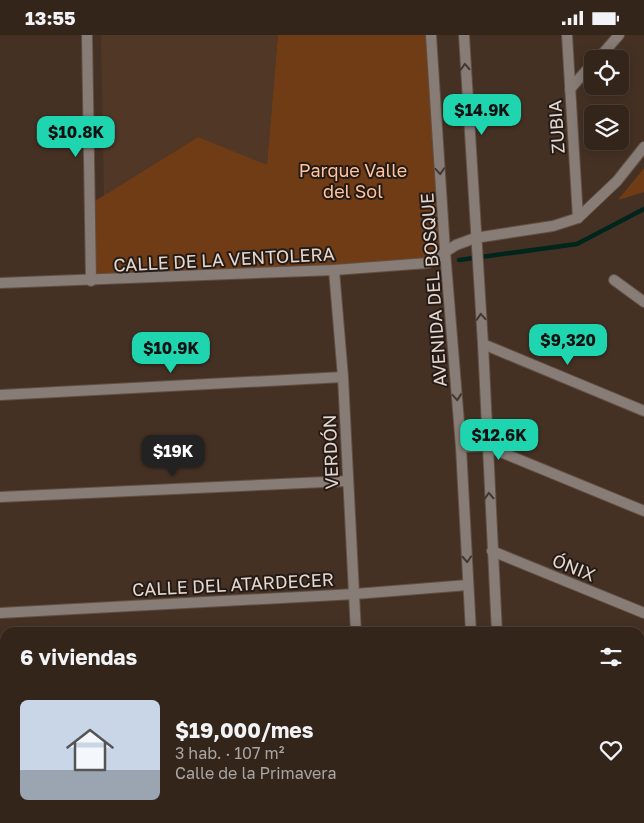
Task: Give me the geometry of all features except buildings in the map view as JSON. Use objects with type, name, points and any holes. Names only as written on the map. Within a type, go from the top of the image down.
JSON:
[{"type":"street","points":[[87,35],[91,281]]},
{"type":"street","name":"AVENIDA DEL BOSQUE","points":[[431,35],[445,251],[461,447],[471,627]]},
{"type":"street","points":[[464,35],[474,238],[483,344],[486,446],[497,627]]},
{"type":"street","name":"ZUBIA","points":[[566,35],[578,218]]},
{"type":"street","points":[[606,50],[619,35]]},
{"type":"street","points":[[570,89],[584,73]]},
{"type":"street","points":[[578,218],[611,187],[644,147]]},
{"type":"street","name":"CALLE DE LA VENTOLERA","points":[[0,283],[91,281],[334,270],[428,263],[445,251],[474,238],[553,226],[578,218]]},
{"type":"street","name":"VERDÓN","points":[[334,270],[343,377],[356,627]]},
{"type":"street","points":[[614,280],[644,302]]},
{"type":"street","points":[[483,344],[644,411]]},
{"type":"street","points":[[0,395],[343,377]]},
{"type":"street","points":[[461,447],[486,446],[644,511]]},
{"type":"street","points":[[0,497],[347,481]]},
{"type":"street","name":"ÓNIX","points":[[492,551],[644,613]]},
{"type":"street","name":"CALLE DEL ATARDECER","points":[[0,613],[355,594],[468,585]]},
{"type":"shaded area","points":[[101,35],[278,35],[267,166],[198,137],[104,195]]},
{"type":"green space","name":"Parque Valle del Sol","points":[[278,35],[431,35],[445,251],[436,259],[91,281],[90,204],[198,137],[267,165]]},
{"type":"green space","points":[[644,168],[644,192],[618,200]]},
{"type":"waterway","points":[[459,260],[577,244],[644,209]]}]
